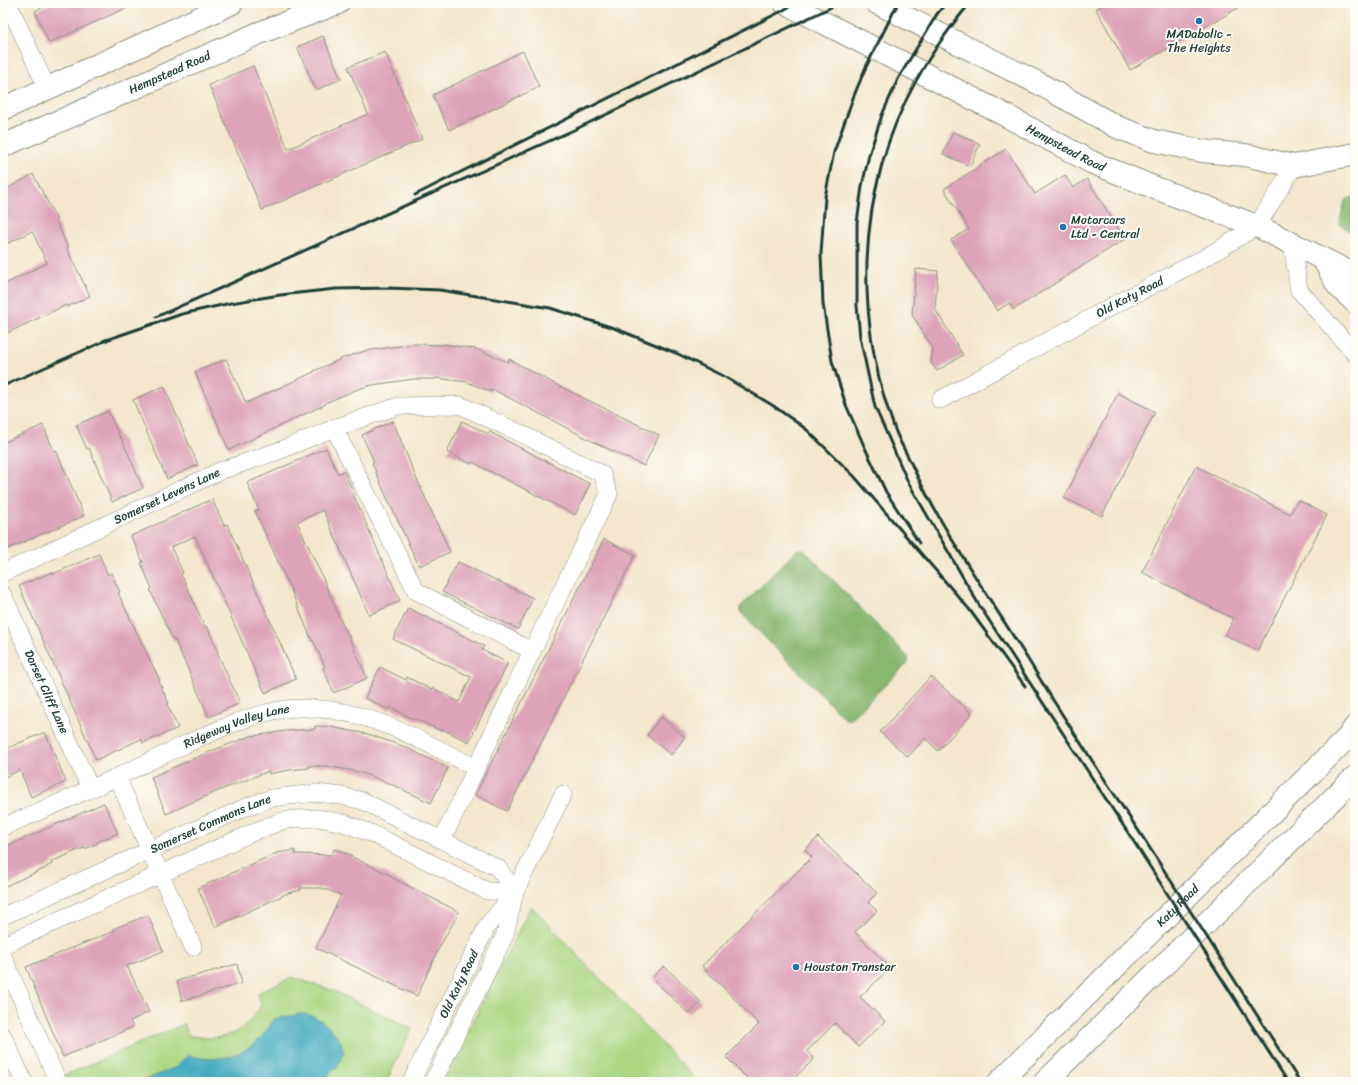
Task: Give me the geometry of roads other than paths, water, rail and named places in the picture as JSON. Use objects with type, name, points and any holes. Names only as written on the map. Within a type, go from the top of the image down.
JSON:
[{"type":"main road","points":[[3,109],[232,3]]},
{"type":"main road","name":"Hempstead Road","points":[[3,146],[259,33],[338,3]]},
{"type":"main road","name":"Hempstead Road","points":[[785,3],[947,87],[1005,115],[1091,162],[1257,226],[1355,274]]},
{"type":"main road","points":[[877,3],[1038,83],[1124,130],[1154,141],[1202,150],[1245,155],[1294,166],[1355,154]]},
{"type":"main road","points":[[1324,260],[1338,286],[1355,302]]},
{"type":"main road","name":"Katy Road","points":[[999,1082],[1348,737],[1355,728]]},
{"type":"main road","points":[[1045,1082],[1355,777]]},
{"type":"street","points":[[10,6],[47,88]]},
{"type":"street","name":"Old Katy Road","points":[[940,400],[1114,304],[1208,256],[1257,226],[1294,166]]},
{"type":"street","points":[[1292,244],[1299,290],[1355,354]]},
{"type":"street","name":"Somerset Levens Lane","points":[[3,572],[220,471],[281,450],[334,428],[398,406],[460,405],[602,474],[610,494],[532,651],[442,840]]},
{"type":"street","points":[[334,428],[416,591],[532,651]]},
{"type":"street","name":"Dorset Cliff Lane","points":[[3,595],[90,788]]},
{"type":"street","name":"Ridgeway Valley Lane","points":[[3,827],[117,777],[223,727],[254,716],[280,710],[304,708],[331,710],[357,715],[384,724],[476,768]]},
{"type":"street","points":[[117,777],[193,947]]},
{"type":"street","name":"Somerset Commons Lane","points":[[3,916],[246,807],[265,800],[283,796],[317,793],[342,796],[363,801],[498,868],[515,892]]},
{"type":"street","name":"Old Katy Road","points":[[432,1082],[504,935],[515,892],[563,794]]},
{"type":"street","name":"Somerset Commons Lane","points":[[4,949],[258,830],[282,821],[294,819],[318,818],[344,822],[373,834],[487,891],[515,892]]},
{"type":"street","points":[[412,853],[424,831]]},
{"type":"street","name":"Old Katy Road","points":[[410,1082],[487,926],[515,892]]},
{"type":"street","points":[[4,949],[58,1082]]},
{"type":"street","points":[[3,1036],[24,1082]]},
{"type":"water","points":[[300,1014],[315,1017],[328,1026],[339,1039],[342,1046],[342,1059],[336,1068],[321,1082],[141,1082],[176,1067],[188,1055],[214,1059],[238,1054],[258,1040],[274,1019]]},
{"type":"railway","points":[[415,195],[796,3]]},
{"type":"railway","points":[[156,317],[576,129],[840,3]]},
{"type":"railway","points":[[898,3],[865,69],[834,152],[825,197],[821,253],[823,304],[832,361],[846,405],[886,492],[919,543]]},
{"type":"railway","points":[[946,3],[937,14],[898,79],[882,115],[869,155],[862,186],[857,223],[857,306],[860,337],[875,407],[908,482],[979,605],[1136,845],[1288,1082]]},
{"type":"railway","points":[[970,3],[942,39],[917,79],[907,99],[889,142],[874,196],[869,229],[867,295],[875,360],[883,392],[899,439],[925,491],[956,546],[1065,719],[1300,1082]]},
{"type":"railway","points":[[103,341],[182,314],[231,303],[280,295],[336,289],[388,288],[440,290],[550,308],[614,328],[676,353],[725,377],[772,405],[806,429],[854,476],[969,609],[1025,686]]},
{"type":"railway","points":[[3,386],[107,340]]},
{"type":"place","name":"MADabolic - The Heights","points":[[1199,21]]},
{"type":"place","name":"Motorcars Ltd - Central","points":[[1063,227]]},
{"type":"place","name":"Houston Transtar","points":[[796,967]]}]
